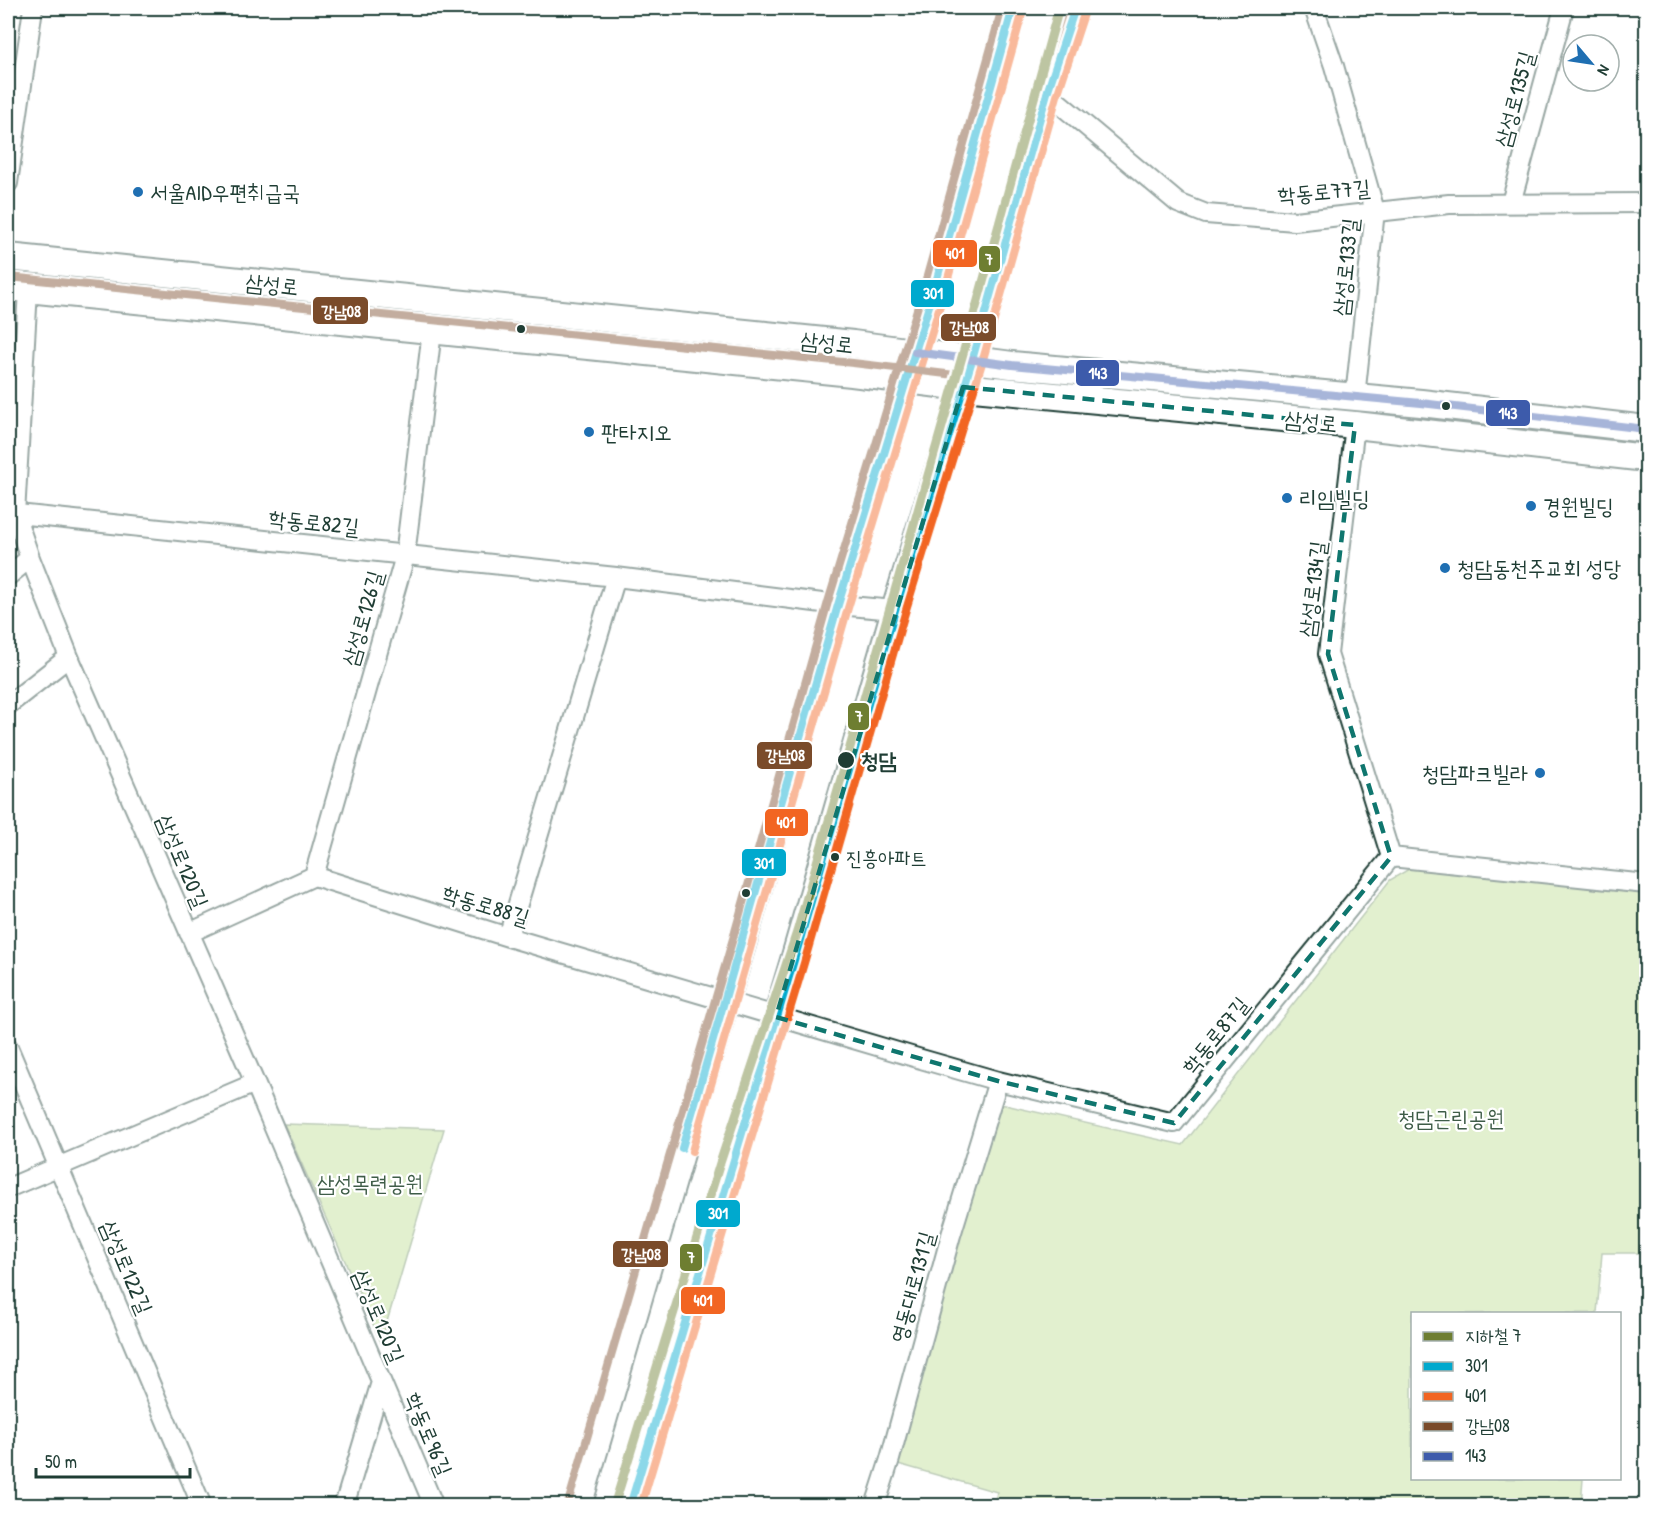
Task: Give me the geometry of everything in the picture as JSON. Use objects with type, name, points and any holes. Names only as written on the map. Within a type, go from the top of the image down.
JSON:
[{"type":"main road","points":[[578,1506],[838,605],[915,352],[1013,8]]},
{"type":"main road","points":[[630,1506],[895,610],[972,360],[1047,93],[1075,8]]},
{"type":"main road","name":"삼성로","points":[[8,257],[915,352],[972,360],[1355,397],[1647,429]]},
{"type":"main road","name":"삼성로","points":[[18,288],[852,373],[963,387],[1355,425],[1647,458]]},
{"type":"street","points":[[8,183],[33,8]]},
{"type":"street","name":"삼성로133길","points":[[1314,8],[1334,66],[1375,211],[1355,397]]},
{"type":"street","name":"삼성로135길","points":[[1511,203],[1564,8]]},
{"type":"street","name":"학동로77길","points":[[1047,93],[1178,203],[1206,214],[1295,221],[1449,204],[1647,203]]},
{"type":"street","name":"삼성로120길","points":[[18,288],[11,514],[69,657],[255,1083],[381,1382],[344,1506]]},
{"type":"street","name":"삼성로126길","points":[[314,876],[405,556],[432,332]]},
{"type":"street","name":"삼성로134길","points":[[1355,425],[1328,654],[1391,857]]},
{"type":"street","name":"학동로82길","points":[[11,514],[616,577],[895,610]]},
{"type":"street","points":[[8,576],[30,558]]},
{"type":"street","points":[[508,937],[616,577]]},
{"type":"street","points":[[8,705],[69,657]]},
{"type":"street","points":[[1391,857],[1647,884]]},
{"type":"street","name":"학동로87길","points":[[776,1017],[998,1081],[1174,1123],[1391,857]]},
{"type":"street","points":[[189,933],[314,876]]},
{"type":"street","name":"학동로88길","points":[[314,876],[776,1017]]},
{"type":"street","name":"삼성로122길","points":[[8,1047],[197,1504]]},
{"type":"street","name":"영동대로131길","points":[[875,1506],[951,1235],[998,1081]]},
{"type":"street","points":[[8,1188],[255,1083]]},
{"type":"street","name":"학동로96길","points":[[381,1382],[434,1506]]},
{"type":"highlighted area","points":[[963,387],[1355,425],[1328,654],[1391,857],[1174,1123],[998,1081],[776,1017]]},
{"type":"green space","name":"청담근린공원","points":[[1416,865],[1646,892],[1646,1253],[1602,1253],[1597,1312],[1411,1312],[1411,1480],[1583,1480],[1581,1505],[994,1505],[997,1492],[891,1462],[996,1103],[1183,1145],[1390,880]]},
{"type":"green space","name":"삼성목련공원","points":[[284,1124],[444,1129],[381,1342]]},
{"type":"metro line","name":"7","points":[[614,1506],[720,1163],[797,932],[972,322],[1059,8]]},
{"type":"transit line","name":"강남08","points":[[568,1503],[734,935],[828,602],[925,283],[1002,8]]},
{"type":"transit line","name":"301","points":[[682,1148],[838,605],[935,286],[1013,8]]},
{"type":"transit line","name":"강남08","points":[[9,277],[955,375],[1037,90],[1064,8]]},
{"type":"transit line","name":"301","points":[[630,1506],[794,960],[895,610],[972,360],[1047,93],[1075,8]]},
{"type":"transit line","name":"401","points":[[692,1151],[848,608],[945,289],[1023,11]]},
{"type":"transit line","name":"401","points":[[641,1506],[804,963],[905,613],[982,363],[1057,96],[1085,11]]},
{"type":"transit line","name":"143","points":[[915,352],[1012,365],[1421,403],[1646,429]]},
{"type":"place","name":"서울AID우편취급국","points":[[138,192]]},
{"type":"place","name":"판타지오","points":[[589,432]]},
{"type":"place","name":"리임빌딩","points":[[1287,498]]},
{"type":"place","name":"경원빌딩","points":[[1531,506]]},
{"type":"place","name":"청담동천주교회 성당","points":[[1445,568]]},
{"type":"place","name":"청담","points":[[846,760]]},
{"type":"place","name":"청담파크빌라","points":[[1540,773]]},
{"type":"place","name":"진흥아파트","points":[[835,857]]}]
